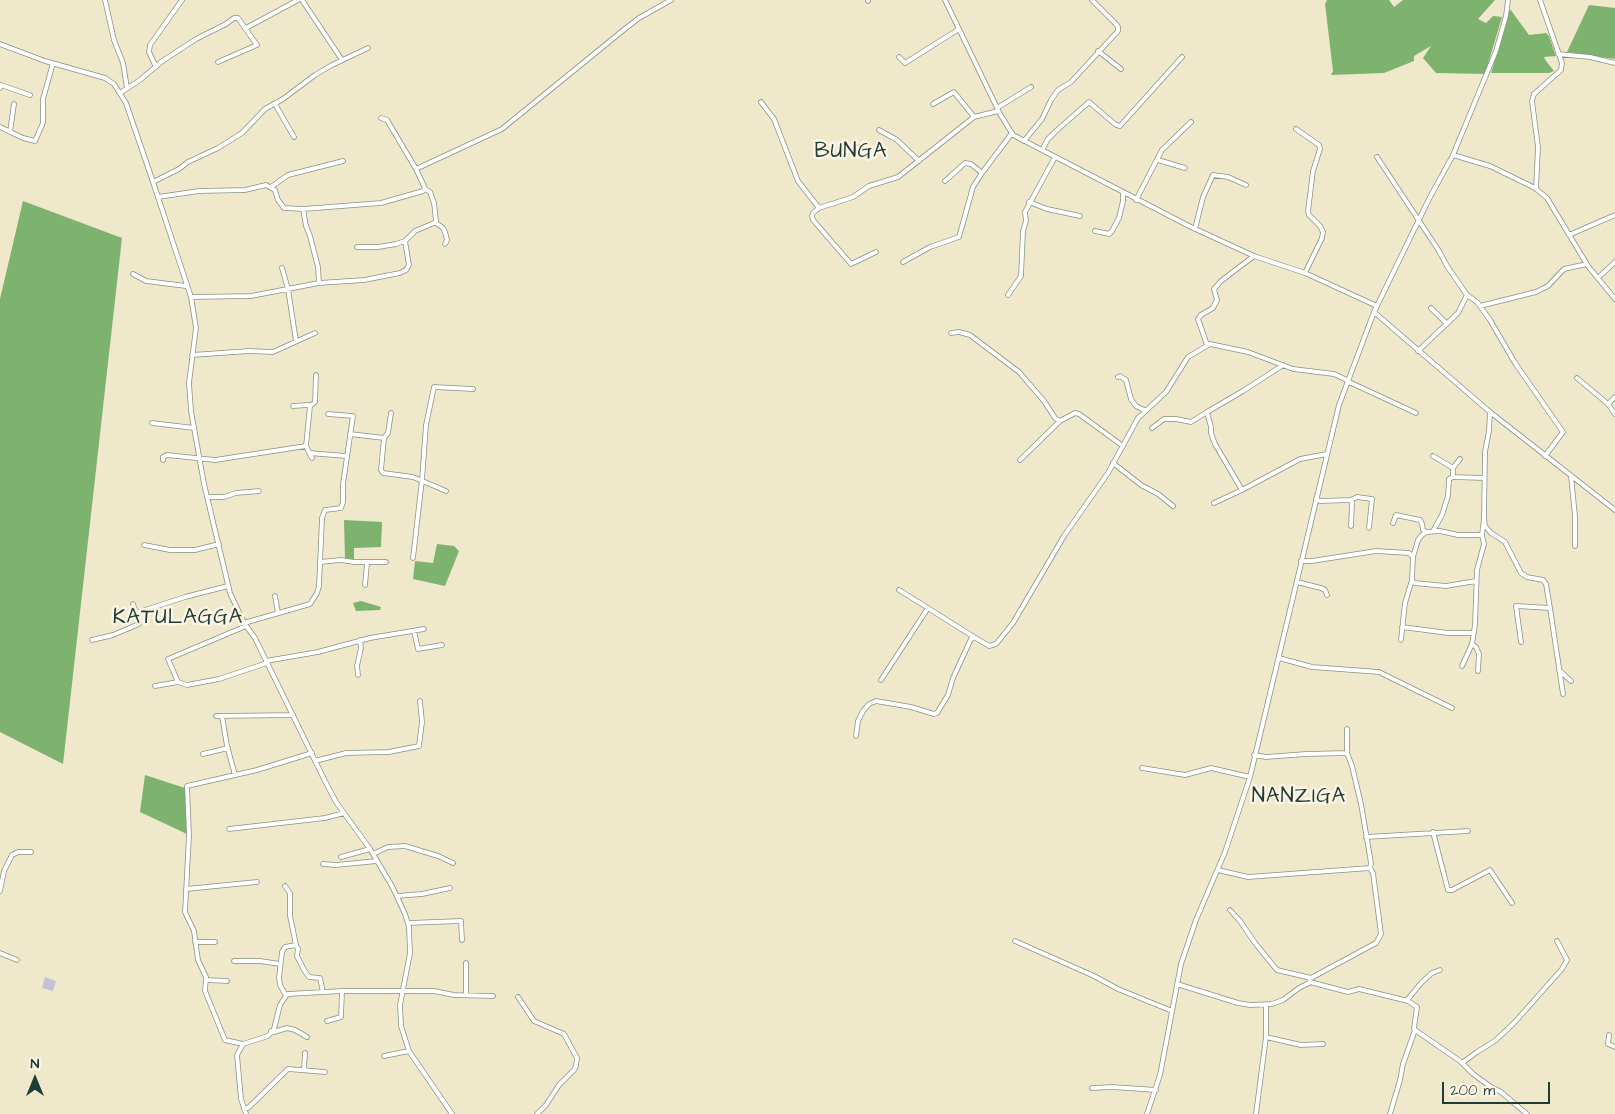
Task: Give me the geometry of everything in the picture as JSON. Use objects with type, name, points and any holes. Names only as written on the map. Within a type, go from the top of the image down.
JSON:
[{"type":"street","points":[[105,0],[114,40],[123,63],[127,88]]},
{"type":"street","points":[[156,67],[149,52],[150,45],[182,0]]},
{"type":"street","points":[[246,28],[298,0]]},
{"type":"street","points":[[302,0],[342,60]]},
{"type":"street","points":[[416,169],[502,129],[639,18],[671,0]]},
{"type":"street","points":[[946,0],[998,110],[1012,133],[1054,157],[1195,229],[1254,256],[1305,273],[1377,306]]},
{"type":"street","points":[[1024,141],[1042,119],[1058,90],[1070,82],[1118,31],[1118,27],[1092,0]]},
{"type":"street","points":[[1147,1114],[1156,1090],[1181,964],[1194,925],[1218,870],[1250,777],[1339,404],[1374,312],[1453,155],[1496,51],[1506,16],[1508,0]]},
{"type":"street","points":[[1534,0],[1540,0],[1562,63],[1560,70],[1534,94],[1532,101],[1538,147],[1536,189]]},
{"type":"street","points":[[120,93],[196,38],[226,24],[234,18],[238,18],[257,45],[218,62]]},
{"type":"street","points":[[898,57],[905,63],[959,29]]},
{"type":"street","points":[[0,44],[53,63],[105,78],[114,84],[126,103],[191,297],[196,328],[192,355],[190,402],[207,497],[228,586],[245,624],[255,638],[315,761],[344,813],[370,849],[397,896],[408,923],[410,953],[402,991],[401,1026],[409,1051],[452,1114]]},
{"type":"street","points":[[154,182],[242,134],[265,109],[315,75],[368,48]]},
{"type":"street","points":[[1098,51],[1121,69]]},
{"type":"street","points":[[1558,54],[1615,62]]},
{"type":"street","points":[[1042,150],[1048,139],[1089,102],[1116,125],[1120,126],[1182,57]]},
{"type":"street","points":[[0,127],[23,138],[35,141],[43,123],[43,99],[53,63]]},
{"type":"street","points":[[0,88],[1,85],[30,95]]},
{"type":"street","points":[[876,252],[851,264],[812,218],[813,213],[819,208],[853,197],[869,186],[898,177],[974,116],[998,110],[1031,87]]},
{"type":"street","points":[[933,104],[952,92],[956,92],[974,116]]},
{"type":"street","points":[[760,102],[774,119],[798,181],[819,208]]},
{"type":"street","points":[[10,132],[14,104]]},
{"type":"street","points":[[275,104],[294,137]]},
{"type":"street","points":[[381,118],[387,120],[416,169],[424,189],[430,192],[434,203],[435,222]]},
{"type":"street","points":[[1136,200],[1162,150],[1190,122]]},
{"type":"street","points":[[1296,129],[1319,145],[1320,149],[1313,171],[1308,211],[1309,215],[1323,232],[1305,273]]},
{"type":"street","points":[[879,130],[896,140],[919,162]]},
{"type":"street","points":[[903,262],[930,247],[959,237],[970,194],[982,173],[1012,133]]},
{"type":"street","points":[[1453,155],[1490,166],[1536,189],[1548,198],[1587,264],[1615,299]]},
{"type":"street","points":[[1008,295],[1021,276],[1023,231],[1026,221],[1025,212],[1054,157]]},
{"type":"street","points":[[1377,157],[1439,251],[1446,266],[1467,295],[1480,306],[1515,363],[1563,432],[1545,456]]},
{"type":"street","points":[[1158,160],[1186,168]]},
{"type":"street","points":[[271,187],[288,175],[343,161]]},
{"type":"street","points":[[945,181],[965,163],[971,164],[982,173]]},
{"type":"street","points":[[1195,229],[1203,197],[1213,175],[1228,177],[1246,185]]},
{"type":"street","points":[[158,197],[199,191],[238,191],[266,185],[275,190],[278,200],[284,208],[304,210],[381,203],[417,193],[424,189]]},
{"type":"street","points":[[1094,231],[1109,234],[1112,231],[1119,218],[1123,193]]},
{"type":"street","points":[[1029,202],[1047,209],[1080,216]]},
{"type":"street","points":[[304,210],[306,226],[318,268],[319,283]]},
{"type":"street","points":[[1570,235],[1615,215]]},
{"type":"street","points":[[357,247],[378,247],[405,241],[416,231],[435,222]]},
{"type":"street","points":[[435,222],[445,232],[445,244]]},
{"type":"street","points":[[191,297],[251,296],[319,283],[364,280],[400,273],[406,270],[409,265],[405,241]]},
{"type":"street","points":[[1207,345],[1198,319],[1213,308],[1217,300],[1214,289],[1254,256]]},
{"type":"street","points":[[1598,278],[1615,262]]},
{"type":"street","points":[[1480,306],[1536,292],[1548,286],[1564,269],[1587,264]]},
{"type":"street","points":[[282,268],[288,289],[296,341]]},
{"type":"street","points":[[133,274],[146,281],[186,286]]},
{"type":"street","points":[[1418,351],[1458,313],[1467,295]]},
{"type":"street","points":[[1431,308],[1447,324]]},
{"type":"street","points":[[1374,312],[1490,412],[1615,510]]},
{"type":"street","points":[[951,333],[959,332],[970,335],[1020,372],[1055,418],[1060,420]]},
{"type":"street","points":[[192,355],[249,350],[273,352],[315,333]]},
{"type":"street","points":[[899,590],[974,638],[989,646],[996,644],[1013,624],[1064,536],[1113,463],[1138,418],[1144,410],[1166,392],[1188,356],[1207,345],[1248,352],[1293,368],[1334,374],[1416,413]]},
{"type":"street","points":[[1152,428],[1164,419],[1176,418],[1191,422],[1283,365]]},
{"type":"street","points":[[312,458],[306,446],[310,406],[315,402],[316,375]]},
{"type":"street","points":[[1118,377],[1120,376],[1126,380],[1130,399],[1136,406],[1144,410]]},
{"type":"street","points":[[1577,378],[1608,404],[1615,414]]},
{"type":"street","points":[[412,558],[422,480],[426,425],[434,387],[473,389]]},
{"type":"street","points":[[1608,404],[1615,397]]},
{"type":"street","points":[[293,406],[310,406]]},
{"type":"street","points":[[1207,412],[1215,444],[1242,490]]},
{"type":"street","points":[[1462,666],[1472,644],[1474,633],[1477,570],[1484,544],[1482,535],[1484,478],[1490,412]]},
{"type":"street","points":[[392,413],[388,433],[384,438],[381,470],[383,473],[413,477],[446,491]]},
{"type":"street","points":[[1020,460],[1060,420],[1075,413],[1123,446]]},
{"type":"street","points":[[178,682],[168,659],[245,624],[310,604],[313,600],[319,586],[322,518],[326,510],[340,508],[343,502],[346,456],[353,416],[328,414]]},
{"type":"street","points":[[152,423],[194,428]]},
{"type":"street","points":[[350,434],[384,438]]},
{"type":"street","points":[[162,460],[167,455],[215,460],[306,446]]},
{"type":"street","points":[[309,453],[346,456]]},
{"type":"street","points":[[1214,503],[1300,459],[1327,454]]},
{"type":"street","points":[[1433,456],[1453,468]]},
{"type":"street","points":[[1453,477],[1453,468],[1460,460]]},
{"type":"street","points":[[1113,463],[1141,485],[1158,494],[1173,506]]},
{"type":"street","points":[[1571,476],[1575,516],[1575,546]]},
{"type":"street","points":[[1433,532],[1448,496],[1449,479],[1453,477],[1484,478]]},
{"type":"street","points":[[207,497],[224,497],[236,493],[259,491]]},
{"type":"street","points":[[1316,499],[1320,501],[1350,500],[1357,497],[1372,499],[1369,528]]},
{"type":"street","points":[[1350,500],[1352,503],[1351,526]]},
{"type":"street","points":[[1393,523],[1396,515],[1420,520],[1423,530],[1427,532]]},
{"type":"street","points":[[1484,518],[1485,526],[1491,533],[1505,542],[1521,573],[1527,577],[1543,580],[1546,584],[1563,694]]},
{"type":"street","points":[[1401,640],[1405,602],[1412,580],[1413,557],[1422,535],[1427,532],[1440,530],[1474,536],[1482,535]]},
{"type":"street","points":[[144,545],[170,550],[195,550],[218,544]]},
{"type":"street","points":[[1301,561],[1376,551],[1409,553],[1415,550]]},
{"type":"street","points":[[1409,553],[1413,557]]},
{"type":"street","points":[[320,562],[341,560],[367,563],[386,562]]},
{"type":"street","points":[[365,585],[367,563]]},
{"type":"street","points":[[1412,580],[1414,583],[1446,586],[1476,582]]},
{"type":"street","points":[[1297,582],[1321,588],[1325,590],[1327,595]]},
{"type":"street","points":[[136,612],[228,586]]},
{"type":"street","points":[[275,596],[278,613]]},
{"type":"street","points":[[92,640],[113,635],[139,624],[133,604]]},
{"type":"street","points":[[1521,642],[1516,606],[1550,608]]},
{"type":"street","points":[[881,680],[928,608]]},
{"type":"street","points":[[1402,627],[1448,633],[1474,633]]},
{"type":"street","points":[[156,686],[178,682],[187,685],[219,679],[267,662],[318,652],[360,640],[424,629]]},
{"type":"street","points":[[414,631],[418,649],[442,645]]},
{"type":"street","points":[[856,736],[858,721],[863,711],[869,704],[876,701],[911,707],[934,714],[937,713],[948,695],[953,678],[971,639],[974,638]]},
{"type":"street","points":[[358,676],[357,666],[361,648],[360,640]]},
{"type":"street","points":[[1472,644],[1480,654],[1478,671]]},
{"type":"street","points":[[1279,658],[1312,666],[1379,672],[1452,708]]},
{"type":"street","points":[[1559,670],[1571,681]]},
{"type":"street","points":[[315,761],[328,756],[346,753],[389,752],[419,746],[422,722],[420,702]]},
{"type":"street","points":[[216,716],[293,715]]},
{"type":"street","points":[[222,716],[235,775]]},
{"type":"street","points":[[1177,984],[1250,1005],[1266,1004],[1283,1000],[1310,980],[1376,943],[1381,934],[1373,873],[1370,868],[1371,863],[1358,789],[1347,753],[1347,729]]},
{"type":"street","points":[[203,754],[228,748]]},
{"type":"street","points":[[1254,755],[1266,757],[1347,753]]},
{"type":"street","points":[[286,996],[280,1005],[268,1036],[243,1044],[225,1040],[205,991],[206,980],[198,960],[194,931],[185,912],[189,835],[187,786],[257,770],[312,754]]},
{"type":"street","points":[[1142,768],[1185,776],[1211,768],[1250,777]]},
{"type":"street","points":[[229,829],[325,818],[344,813]]},
{"type":"street","points":[[1366,837],[1468,831]]},
{"type":"street","points":[[1433,832],[1448,890],[1452,890],[1490,870],[1512,903]]},
{"type":"street","points":[[373,854],[388,847],[404,846],[438,856],[453,863]]},
{"type":"street","points":[[341,857],[370,849]]},
{"type":"street","points":[[0,892],[4,871],[12,855],[18,852],[31,852]]},
{"type":"street","points":[[323,864],[336,865],[377,861]]},
{"type":"street","points":[[1218,870],[1248,877],[1370,868]]},
{"type":"street","points":[[186,889],[257,882]]},
{"type":"street","points":[[285,886],[290,893],[290,916],[298,949],[297,956],[309,977],[320,978],[323,992]]},
{"type":"street","points":[[397,896],[422,894],[450,888]]},
{"type":"street","points":[[1230,910],[1277,970],[1348,992],[1359,989],[1407,1000],[1417,1007],[1415,1030],[1403,1064],[1390,1114]]},
{"type":"street","points":[[408,923],[461,921],[462,940]]},
{"type":"street","points":[[1015,941],[1094,976],[1118,989],[1172,1011]]},
{"type":"street","points":[[1462,1063],[1496,1040],[1514,1023],[1562,969],[1567,960],[1557,941]]},
{"type":"street","points":[[195,942],[215,942]]},
{"type":"street","points":[[286,996],[280,985],[282,950],[285,947],[296,945]]},
{"type":"street","points":[[0,953],[17,960]]},
{"type":"street","points":[[234,960],[280,964]]},
{"type":"street","points":[[466,963],[466,995]]},
{"type":"street","points":[[1407,1000],[1422,982],[1432,973],[1440,970]]},
{"type":"street","points":[[206,980],[227,981]]},
{"type":"street","points":[[327,1021],[341,1017],[342,991]]},
{"type":"street","points":[[286,996],[342,991],[434,991],[454,995],[493,996]]},
{"type":"street","points":[[518,997],[534,1020],[564,1034],[577,1058],[574,1070],[559,1085],[546,1105],[537,1114]]},
{"type":"street","points":[[1256,1114],[1266,1037],[1266,1004]]},
{"type":"street","points":[[271,1031],[274,1032],[287,1028],[307,1037]]},
{"type":"street","points":[[1415,1030],[1462,1063],[1491,1087],[1501,1092],[1527,1114]]},
{"type":"street","points":[[1608,1034],[1608,1044],[1615,1047]]},
{"type":"street","points":[[1266,1037],[1301,1045],[1323,1044]]},
{"type":"street","points":[[243,1044],[237,1055],[241,1098],[245,1112]]},
{"type":"street","points":[[384,1056],[409,1051]]},
{"type":"street","points":[[304,1070],[305,1053]]},
{"type":"street","points":[[245,1112],[288,1069],[325,1072]]},
{"type":"street","points":[[1092,1088],[1112,1087],[1156,1090]]},
{"type":"shaded area","points":[[45,977],[56,981],[53,991],[42,988]]},
{"type":"green space","points":[[1327,0],[1389,0],[1394,7],[1403,0],[1495,0],[1478,19],[1486,23],[1493,16],[1502,17],[1485,74],[1436,73],[1423,58],[1431,46],[1414,56],[1414,61],[1384,73],[1331,75],[1333,71],[1325,4]]},
{"type":"green space","points":[[1589,5],[1615,8],[1615,59],[1567,52]]},
{"type":"green space","points":[[1510,9],[1529,35],[1546,33],[1549,36],[1556,56],[1544,57],[1554,71],[1549,73],[1491,73]]},
{"type":"green space","points":[[23,201],[122,238],[63,764],[0,732],[0,299]]},
{"type":"green space","points":[[344,520],[382,522],[381,547],[354,548],[354,560],[345,559]]},
{"type":"green space","points":[[437,544],[454,546],[459,551],[445,586],[413,579],[415,561],[433,563]]},
{"type":"green space","points":[[361,601],[381,607],[380,610],[356,611],[353,603]]},
{"type":"green space","points":[[145,775],[185,788],[187,834],[140,812]]},
{"type":"district","name":"BUNGA","points":[[851,153]]},
{"type":"district","name":"KATULAGGA","points":[[178,619]]},
{"type":"district","name":"NANZIGA","points":[[1299,798]]}]
